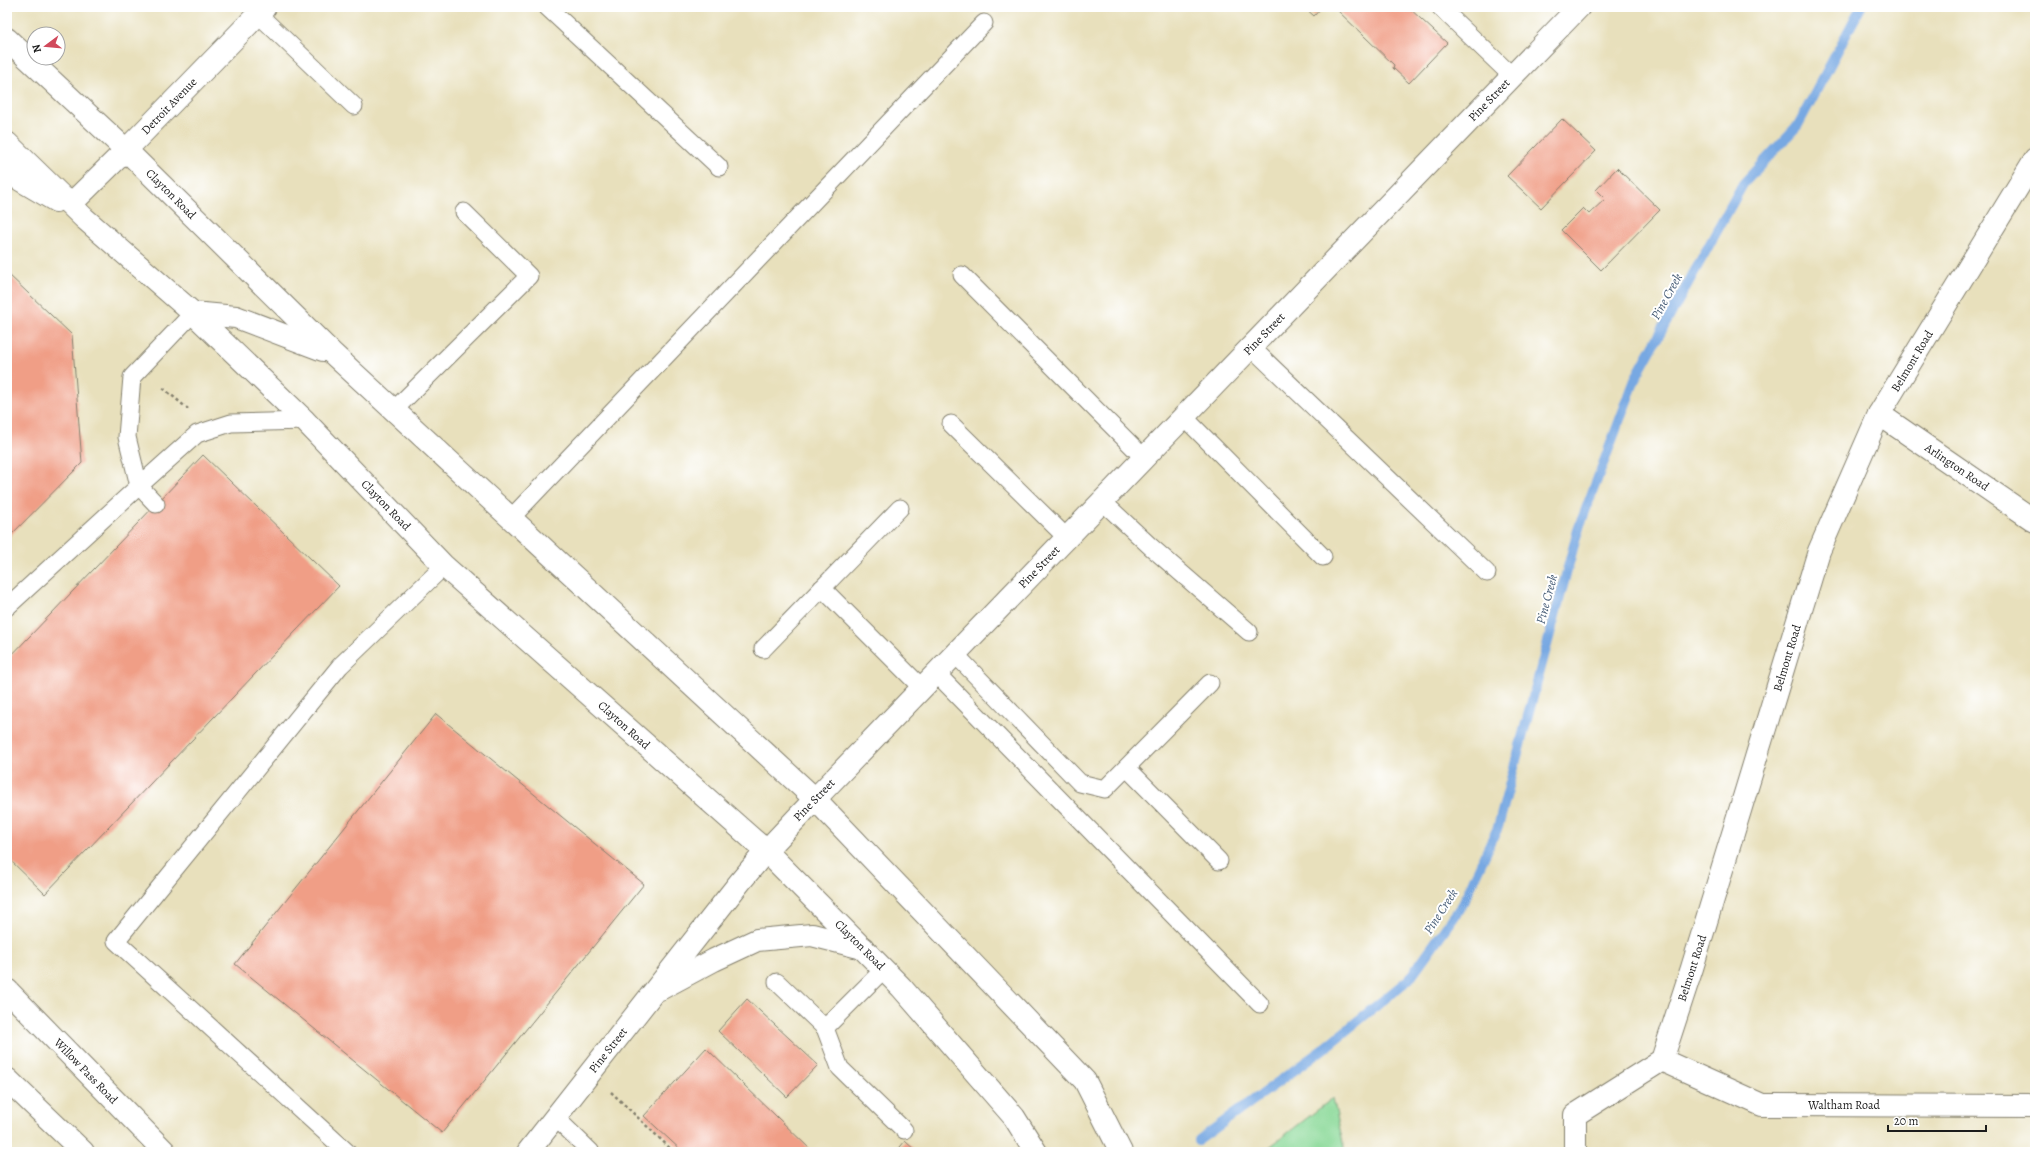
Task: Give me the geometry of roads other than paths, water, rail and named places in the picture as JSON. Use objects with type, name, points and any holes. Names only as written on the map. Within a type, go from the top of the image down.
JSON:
[{"type":"street","name":"Pine Street","points":[[528,1152],[766,851],[815,798],[1579,7]]},
{"type":"street","name":"Detroit Avenue","points":[[78,211],[126,150],[262,10]]},
{"type":"street","name":"Clayton Road","points":[[7,39],[126,150],[332,353],[815,798],[1085,1081],[1121,1152]]},
{"type":"street","name":"Clayton Road","points":[[7,143],[78,211],[194,313],[305,421],[444,566],[766,851],[884,969],[1014,1117],[1036,1152]]},
{"type":"street","name":"Belmont Road","points":[[1662,1060],[1692,968],[1819,551],[1879,414],[2035,159]]},
{"type":"street","points":[[7,168],[17,178],[78,211]]},
{"type":"street","name":"Clayton Road","points":[[194,313],[236,317],[332,353]]},
{"type":"street","name":"Arlington Road","points":[[1879,414],[2035,521]]},
{"type":"street","points":[[652,994],[714,960],[757,940],[812,935],[863,948]]},
{"type":"street","name":"Willow Pass Road","points":[[7,990],[165,1152]]},
{"type":"street","points":[[1575,1152],[1575,1115],[1662,1060]]},
{"type":"street","name":"Waltham Road","points":[[1662,1060],[1762,1105],[2035,1106]]},
{"type":"street","points":[[7,1079],[83,1152]]},
{"type":"lane","points":[[547,7],[719,167]]},
{"type":"lane","points":[[1440,7],[1512,76]]},
{"type":"lane","points":[[262,10],[354,106]]},
{"type":"lane","points":[[511,518],[984,23]]},
{"type":"lane","points":[[394,410],[528,276],[464,212]]},
{"type":"lane","points":[[962,275],[1144,458]]},
{"type":"lane","points":[[156,504],[139,486],[127,437],[132,377],[194,313]]},
{"type":"lane","points":[[1251,347],[1487,573]]},
{"type":"lane","points":[[1183,416],[1323,557]]},
{"type":"lane","points":[[7,607],[197,434],[231,423],[305,421]]},
{"type":"lane","points":[[951,424],[1067,538]]},
{"type":"lane","points":[[1102,501],[1150,546],[1249,632]]},
{"type":"lane","points":[[763,649],[900,508]]},
{"type":"lane","points":[[347,1152],[116,941],[340,666],[444,566]]},
{"type":"lane","points":[[822,588],[929,681],[1260,1004]]},
{"type":"lane","points":[[955,654],[1080,783],[1105,789],[1210,683]]},
{"type":"lane","points":[[1127,768],[1219,861]]},
{"type":"lane","points":[[826,1028],[884,969]]},
{"type":"lane","points":[[776,982],[826,1028],[840,1068],[904,1130]]},
{"type":"lane","points":[[555,1117],[591,1152]]},
{"type":"waterway","name":"Pine Creek","points":[[1199,1140],[1326,1047],[1409,979],[1462,905],[1498,827],[1578,530],[1636,377],[1743,184],[1798,125],[1861,7]]}]
